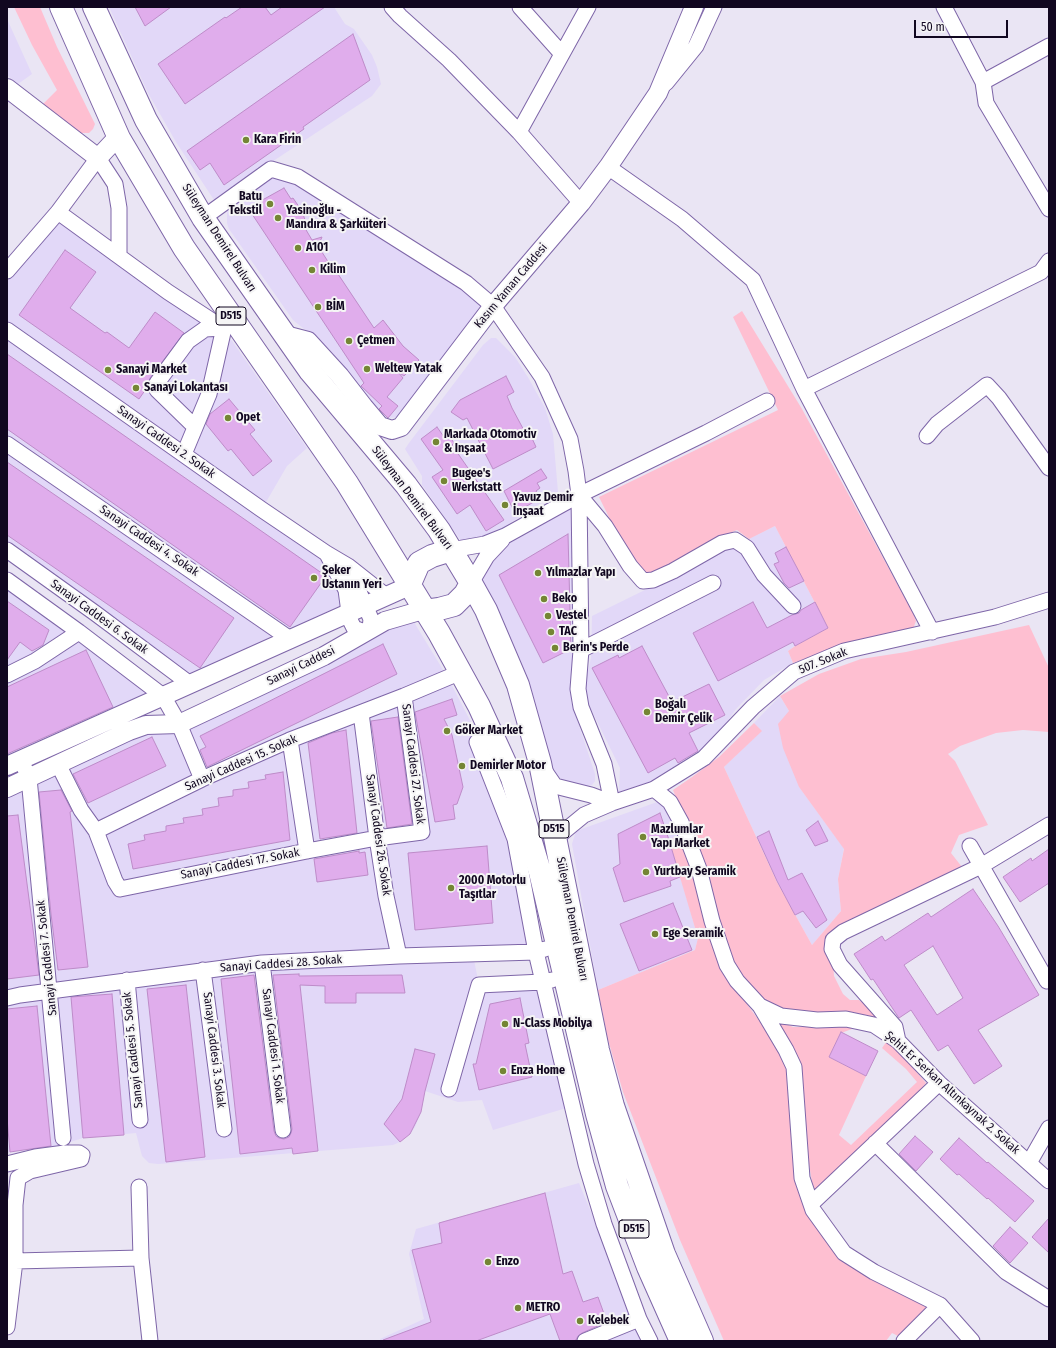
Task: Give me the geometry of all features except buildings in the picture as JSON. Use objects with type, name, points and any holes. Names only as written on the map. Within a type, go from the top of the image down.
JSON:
[{"type":"highway","name":"Süleyman Demirel Bulvarı","points":[[61,7],[119,138],[226,320],[348,483],[461,672],[479,706],[512,778],[540,872],[564,976],[605,1110],[664,1254],[702,1341]]},
{"type":"highway","name":"Süleyman Demirel Bulvarı","points":[[94,7],[146,120],[203,218],[310,371],[406,485],[439,530],[472,583],[486,610],[518,685],[540,763],[598,1050],[605,1110],[617,1186],[648,1267],[681,1341]]},
{"type":"highway","points":[[409,586],[419,564],[432,556],[451,550]]},
{"type":"highway","points":[[425,611],[454,605],[472,583]]},
{"type":"highway","points":[[605,1110],[608,1184],[656,1314],[670,1341]]},
{"type":"highway","points":[[605,1110],[644,1172],[678,1266],[711,1341]]},
{"type":"street","points":[[392,7],[449,60],[519,132],[581,203]]},
{"type":"street","points":[[520,7],[562,54]]},
{"type":"street","points":[[519,132],[588,7]]},
{"type":"street","name":"Kasım Yaman Caddesi","points":[[285,335],[308,341],[340,376],[380,426],[392,430],[401,427],[492,306],[581,203],[608,167],[658,93],[694,7]]},
{"type":"street","points":[[658,93],[696,46],[714,7]]},
{"type":"street","points":[[944,7],[983,82],[986,103],[1049,209]]},
{"type":"street","points":[[983,82],[1049,46]]},
{"type":"street","points":[[7,88],[98,158],[115,184],[118,208],[119,256]]},
{"type":"street","points":[[7,271],[58,212],[98,158],[119,138]]},
{"type":"street","points":[[608,167],[682,219],[753,280],[804,388],[932,632]]},
{"type":"street","points":[[203,218],[271,169],[298,177],[466,283],[492,306],[542,377],[570,439],[579,494],[581,650],[578,689],[581,707],[604,764],[612,803]]},
{"type":"street","points":[[58,212],[168,292],[226,320]]},
{"type":"street","points":[[804,388],[1041,272],[1049,261]]},
{"type":"street","points":[[184,454],[209,394],[226,320]]},
{"type":"street","points":[[195,427],[157,390],[157,383],[188,341],[205,329],[226,320]]},
{"type":"street","name":"Sanayi Caddesi 2. Sokak","points":[[7,330],[326,553],[348,566],[386,596]]},
{"type":"street","points":[[927,436],[937,424],[988,385],[1049,468]]},
{"type":"street","points":[[451,550],[485,544],[506,536],[579,494],[706,434],[767,401]]},
{"type":"street","name":"Sanayi Caddesi 4. Sokak","points":[[7,444],[290,639]]},
{"type":"street","points":[[579,494],[605,526],[630,566],[643,581],[653,580],[660,577],[722,543],[735,540],[747,548],[764,575],[793,606]]},
{"type":"street","points":[[472,583],[487,556],[506,536]]},
{"type":"street","name":"Sanayi Caddesi 6. Sokak","points":[[7,550],[190,684]]},
{"type":"street","name":"Sanayi Caddesi 2. Sokak","points":[[326,553],[357,609]]},
{"type":"street","points":[[348,566],[357,609],[371,619],[367,631]]},
{"type":"street","name":"Sanayi Caddesi 6. Sokak","points":[[7,580],[80,632],[163,696]]},
{"type":"street","points":[[581,650],[713,583]]},
{"type":"street","points":[[29,778],[14,763],[409,586]]},
{"type":"street","name":"507. Sokak","points":[[556,838],[584,815],[612,803],[654,789],[704,758],[753,707],[794,672],[844,651],[995,617],[1049,600]]},
{"type":"street","name":"Sanayi Caddesi","points":[[7,788],[146,725],[178,724],[324,656],[385,621],[416,612],[425,611]]},
{"type":"street","points":[[7,675],[35,661],[80,632]]},
{"type":"street","name":"Sanayi Caddesi 15. Sokak","points":[[96,831],[202,779],[290,740],[404,696],[461,672]]},
{"type":"street","points":[[163,696],[178,724],[202,779]]},
{"type":"street","name":"Sanayi Caddesi 27. Sokak","points":[[404,696],[422,832]]},
{"type":"street","name":"Sanayi Caddesi 26. Sokak","points":[[361,713],[386,896],[399,956]]},
{"type":"street","points":[[290,740],[307,851]]},
{"type":"street","points":[[477,742],[515,839],[536,952],[586,1164],[604,1224],[639,1319],[650,1341]]},
{"type":"street","points":[[540,763],[555,786],[591,795],[612,803]]},
{"type":"street","points":[[58,764],[81,810],[96,831]]},
{"type":"street","name":"Sanayi Caddesi 7. Sokak","points":[[29,778],[63,1138]]},
{"type":"street","name":"Şehit Er Serkan Altınkaynak 2. Sokak","points":[[654,789],[670,802],[681,822],[699,869],[712,921],[727,965],[737,981],[760,1006],[781,1016],[817,1020],[846,1019],[874,1025],[898,1041],[939,1083],[1049,1181]]},
{"type":"street","points":[[898,1041],[895,1027],[840,965],[832,949],[833,940],[843,932],[981,866],[1049,825]]},
{"type":"street","name":"Sanayi Caddesi 17. Sokak","points":[[96,831],[115,881],[120,889],[307,851],[377,838],[422,832]]},
{"type":"street","points":[[970,846],[1048,982]]},
{"type":"street","name":"Sanayi Caddesi 28. Sokak","points":[[11,996],[262,963],[399,956],[536,952],[557,945]]},
{"type":"street","name":"Sanayi Caddesi 1. Sokak","points":[[262,963],[283,1130]]},
{"type":"street","name":"Sanayi Caddesi 3. Sokak","points":[[203,970],[224,1129]]},
{"type":"street","points":[[448,1089],[479,985],[543,982],[564,976]]},
{"type":"street","name":"Sanayi Caddesi 5. Sokak","points":[[127,980],[140,1120]]},
{"type":"street","points":[[760,1006],[786,1050],[794,1067],[802,1178],[813,1210],[844,1254],[874,1272],[940,1305],[972,1341]]},
{"type":"street","points":[[811,1204],[939,1083]]},
{"type":"street","points":[[1029,1162],[1049,1128]]},
{"type":"street","points":[[875,1143],[1006,1272],[1049,1299]]},
{"type":"street","points":[[7,1164],[35,1157],[65,1153],[79,1153],[82,1155],[81,1159],[30,1171],[18,1178],[7,1327]]},
{"type":"street","points":[[139,1187],[141,1258],[150,1341]]},
{"type":"street","points":[[11,1259],[141,1258]]},
{"type":"street","points":[[904,1341],[940,1305]]},
{"type":"street","points":[[585,1341],[639,1319]]},
{"type":"shaded area","points":[[14,7],[40,7],[57,47],[95,124],[89,133],[80,133],[42,105],[57,90],[32,45]]},
{"type":"shaded area","points":[[109,7],[334,7],[345,24],[354,29],[372,55],[377,67],[381,84],[372,96],[214,200],[176,142],[148,93]]},
{"type":"shaded area","points":[[7,19],[32,74],[18,84],[7,75]]},
{"type":"shaded area","points":[[274,177],[284,178],[354,218],[432,267],[477,300],[480,306],[479,312],[399,417],[388,418],[378,410],[357,388],[330,350],[293,320],[229,229],[227,223],[227,206]]},
{"type":"shaded area","points":[[58,212],[223,328],[307,448],[287,466],[262,509],[326,553],[350,612],[190,684],[7,550],[7,271]]},
{"type":"shaded area","points":[[742,311],[802,409],[913,613],[916,621],[913,629],[837,647],[793,663],[788,651],[828,628],[775,526],[749,539],[737,530],[711,540],[656,574],[645,572],[630,560],[599,497],[778,410],[733,317]]},
{"type":"shaded area","points":[[491,338],[496,338],[515,357],[545,408],[553,434],[558,492],[487,538],[461,541],[422,485],[422,476],[405,449],[483,345]]},
{"type":"shaded area","points":[[579,495],[571,701],[595,774],[595,781],[592,785],[582,787],[562,782],[552,775],[477,574],[487,556]]},
{"type":"shaded area","points":[[775,526],[828,628],[788,651],[793,663],[764,680],[736,709],[705,753],[655,782],[619,794],[620,768],[586,699],[584,688],[591,658],[592,616]]},
{"type":"shaded area","points":[[7,580],[163,696],[7,766]]},
{"type":"shaded area","points":[[409,614],[448,678],[476,732],[477,742],[515,839],[536,952],[473,955],[479,985],[543,982],[573,1106],[493,1130],[482,1100],[458,1102],[425,1091],[421,1112],[415,1127],[410,1134],[400,1142],[393,1145],[158,1164],[149,1163],[142,1156],[136,1133],[83,1138],[51,1148],[10,1152],[7,1154],[7,788],[72,757],[179,724]]},
{"type":"shaded area","points":[[1029,625],[1049,668],[1049,732],[1023,730],[996,733],[960,746],[948,754],[955,761],[988,825],[959,835],[951,853],[962,867],[831,934],[834,976],[843,994],[850,1000],[859,1000],[888,1024],[852,1012],[815,1014],[789,1012],[766,1002],[741,977],[729,955],[673,790],[719,757],[754,723],[762,731],[724,767],[777,882],[812,945],[841,911],[838,879],[844,849],[799,787],[783,748],[778,724],[789,711],[780,696],[819,674],[861,659],[906,652]]},
{"type":"shaded area","points":[[780,696],[789,711],[799,787],[844,848],[838,879],[841,911],[812,945],[777,882],[724,767],[761,731],[754,723]]},
{"type":"shaded area","points":[[660,801],[666,805],[679,835],[670,840],[698,938],[695,950],[598,990],[572,844],[576,831]]},
{"type":"shaded area","points":[[679,835],[738,992],[783,1053],[788,1082],[797,1181],[839,1255],[930,1305],[900,1337],[892,1333],[886,1341],[724,1341],[680,1240],[623,1092],[607,1036],[598,990],[695,950],[698,938],[669,840]]},
{"type":"shaded area","points":[[771,1019],[793,1027],[851,1027],[852,1029],[841,1033],[829,1057],[866,1076],[839,1135],[851,1145],[917,1082],[906,1069],[882,1048],[887,1041],[897,1050],[926,1083],[896,1118],[816,1193],[813,1188],[803,1128],[799,1077]]},
{"type":"shaded area","points":[[579,1183],[609,1255],[632,1318],[573,1341],[381,1341],[380,1339],[424,1319],[409,1254],[416,1229]]},
{"type":"shaded area","points":[[639,1319],[650,1341],[585,1341]]},
{"type":"place","name":"Kara Firin","points":[[246,140]]},
{"type":"place","name":"Batu Tekstil","points":[[270,204]]},
{"type":"place","name":"Yasinoğlu - Mandıra & Şarküteri","points":[[278,218]]},
{"type":"place","name":"A101","points":[[298,248]]},
{"type":"place","name":"Kilim","points":[[312,270]]},
{"type":"place","name":"BİM","points":[[318,307]]},
{"type":"place","name":"Çetmen","points":[[349,341]]},
{"type":"place","name":"Weltew Yatak","points":[[367,369]]},
{"type":"place","name":"Sanayi Market","points":[[108,370]]},
{"type":"place","name":"Sanayi Lokantası","points":[[136,388]]},
{"type":"place","name":"Opet","points":[[228,418]]},
{"type":"place","name":"Markada Otomotiv & Inşaat","points":[[436,442]]},
{"type":"place","name":"Bugee's Werkstatt","points":[[444,481]]},
{"type":"place","name":"Yavuz Demir İnşaat","points":[[505,505]]},
{"type":"place","name":"Yılmazlar Yapı","points":[[538,573]]},
{"type":"place","name":"Şeker Ustanın Yeri","points":[[314,578]]},
{"type":"place","name":"Beko","points":[[544,599]]},
{"type":"place","name":"Vestel","points":[[548,616]]},
{"type":"place","name":"TAC","points":[[551,632]]},
{"type":"place","name":"Berin's Perde","points":[[555,648]]},
{"type":"place","name":"Boğalı Demir Çelik","points":[[647,712]]},
{"type":"place","name":"Göker Market","points":[[447,731]]},
{"type":"place","name":"Demirler Motor","points":[[462,766]]},
{"type":"place","name":"Mazlumlar Yapı Market","points":[[643,837]]},
{"type":"place","name":"Yurtbay Seramik","points":[[646,872]]},
{"type":"place","name":"2000 Motorlu Taşıtlar","points":[[451,888]]},
{"type":"place","name":"Ege Seramik","points":[[655,934]]},
{"type":"place","name":"N-Class Mobilya","points":[[505,1024]]},
{"type":"place","name":"Enza Home","points":[[503,1071]]},
{"type":"place","name":"Enzo","points":[[488,1262]]},
{"type":"place","name":"METRO","points":[[518,1308]]},
{"type":"place","name":"Kelebek","points":[[580,1321]]}]
